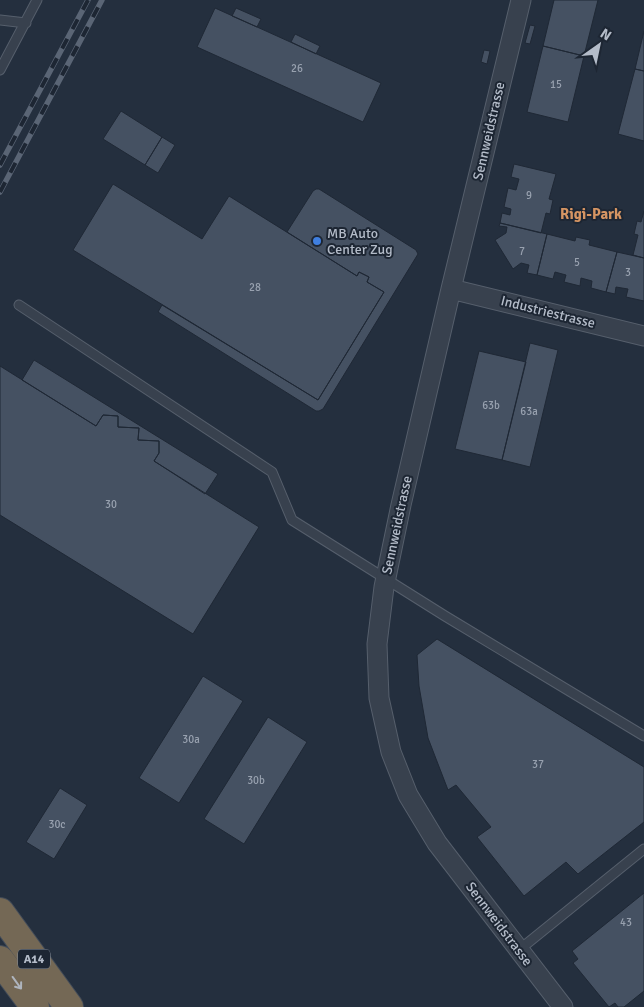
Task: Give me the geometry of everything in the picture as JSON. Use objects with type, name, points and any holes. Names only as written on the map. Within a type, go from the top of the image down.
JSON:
[{"type":"highway","name":"A14","points":[[0,912],[69,1007]]},
{"type":"highway","name":"A14","points":[[0,960],[35,1007]]},
{"type":"street","name":"Sennweidstrasse","points":[[520,0],[403,496],[386,578],[376,644],[378,698],[391,752],[408,795],[437,843],[563,1007]]},
{"type":"street","name":"Industriestrasse","points":[[451,289],[644,336]]},
{"type":"lane","points":[[0,70],[37,0]]},
{"type":"lane","points":[[0,20],[26,23]]},
{"type":"lane","points":[[19,305],[272,472],[292,520],[445,616],[644,736]]},
{"type":"lane","points":[[519,950],[644,849]]},
{"type":"building","points":[[554,0],[598,0],[584,56],[543,46]]},
{"type":"building","points":[[215,8],[381,83],[363,122],[197,47]]},
{"type":"building","points":[[236,8],[261,19],[257,27],[232,16]]},
{"type":"building","points":[[530,25],[535,26],[530,44],[525,43]]},
{"type":"building","points":[[644,31],[644,71],[635,69]]},
{"type":"building","points":[[295,34],[320,46],[316,54],[291,42]]},
{"type":"building","points":[[543,46],[584,56],[568,122],[527,112]]},
{"type":"building","points":[[484,50],[490,51],[487,64],[481,62]]},
{"type":"building","points":[[635,69],[644,71],[644,141],[618,134]]},
{"type":"building","points":[[121,111],[162,137],[145,165],[103,139]]},
{"type":"building","points":[[162,137],[175,145],[158,173],[145,165]]},
{"type":"building","points":[[514,164],[556,174],[549,199],[553,200],[550,214],[546,213],[541,233],[500,223],[502,213],[510,215],[511,209],[504,207],[508,188],[516,190],[519,179],[511,177]]},
{"type":"building","points":[[113,184],[202,239],[229,196],[357,276],[359,272],[369,277],[367,282],[384,292],[318,400],[73,250]]},
{"type":"building","points":[[316,189],[319,189],[416,250],[418,254],[323,409],[319,411],[316,411],[158,312],[162,305],[318,400],[384,292],[367,282],[369,277],[359,272],[357,276],[287,232]]},
{"type":"building","points":[[644,211],[644,258],[633,255],[638,235],[634,234],[637,221],[641,222]]},
{"type":"building","points":[[500,223],[547,234],[537,275],[527,273],[529,265],[521,263],[513,269],[495,240],[506,233],[507,227],[499,226]]},
{"type":"building","points":[[547,234],[575,241],[576,237],[590,240],[589,245],[617,252],[606,292],[591,288],[592,281],[581,278],[580,286],[564,282],[566,275],[555,272],[553,279],[537,275]]},
{"type":"building","points":[[617,252],[644,258],[644,301],[626,297],[628,289],[616,287],[615,294],[606,292]]},
{"type":"building","points":[[530,343],[558,350],[530,467],[502,460]]},
{"type":"building","points":[[479,351],[526,362],[502,460],[455,449]]},
{"type":"building","points":[[34,360],[218,474],[205,494],[154,461],[159,453],[159,441],[138,440],[139,428],[118,427],[118,416],[103,415],[96,426],[22,380]]},
{"type":"building","points":[[0,366],[96,426],[103,415],[118,416],[118,427],[139,428],[138,440],[159,441],[159,453],[154,461],[259,527],[193,634],[0,515]]},
{"type":"building","points":[[437,639],[644,767],[644,822],[578,874],[566,862],[524,896],[477,837],[491,827],[456,785],[448,790],[428,738],[419,686],[417,655]]},
{"type":"building","points":[[203,676],[243,701],[179,803],[139,778]]},
{"type":"building","points":[[268,717],[307,742],[244,844],[204,819]]},
{"type":"building","points":[[60,788],[87,805],[54,859],[26,842]]},
{"type":"building","points":[[644,893],[644,991],[624,1007],[618,1007],[615,1003],[609,1007],[573,963],[578,959],[572,951]]},
{"type":"railway","points":[[0,165],[88,0]]},
{"type":"railway","points":[[0,192],[102,0]]},
{"type":"place","name":"MB Auto Center Zug","points":[[317,241]]},
{"type":"district","name":"Rigi-Park","points":[[591,214]]}]
